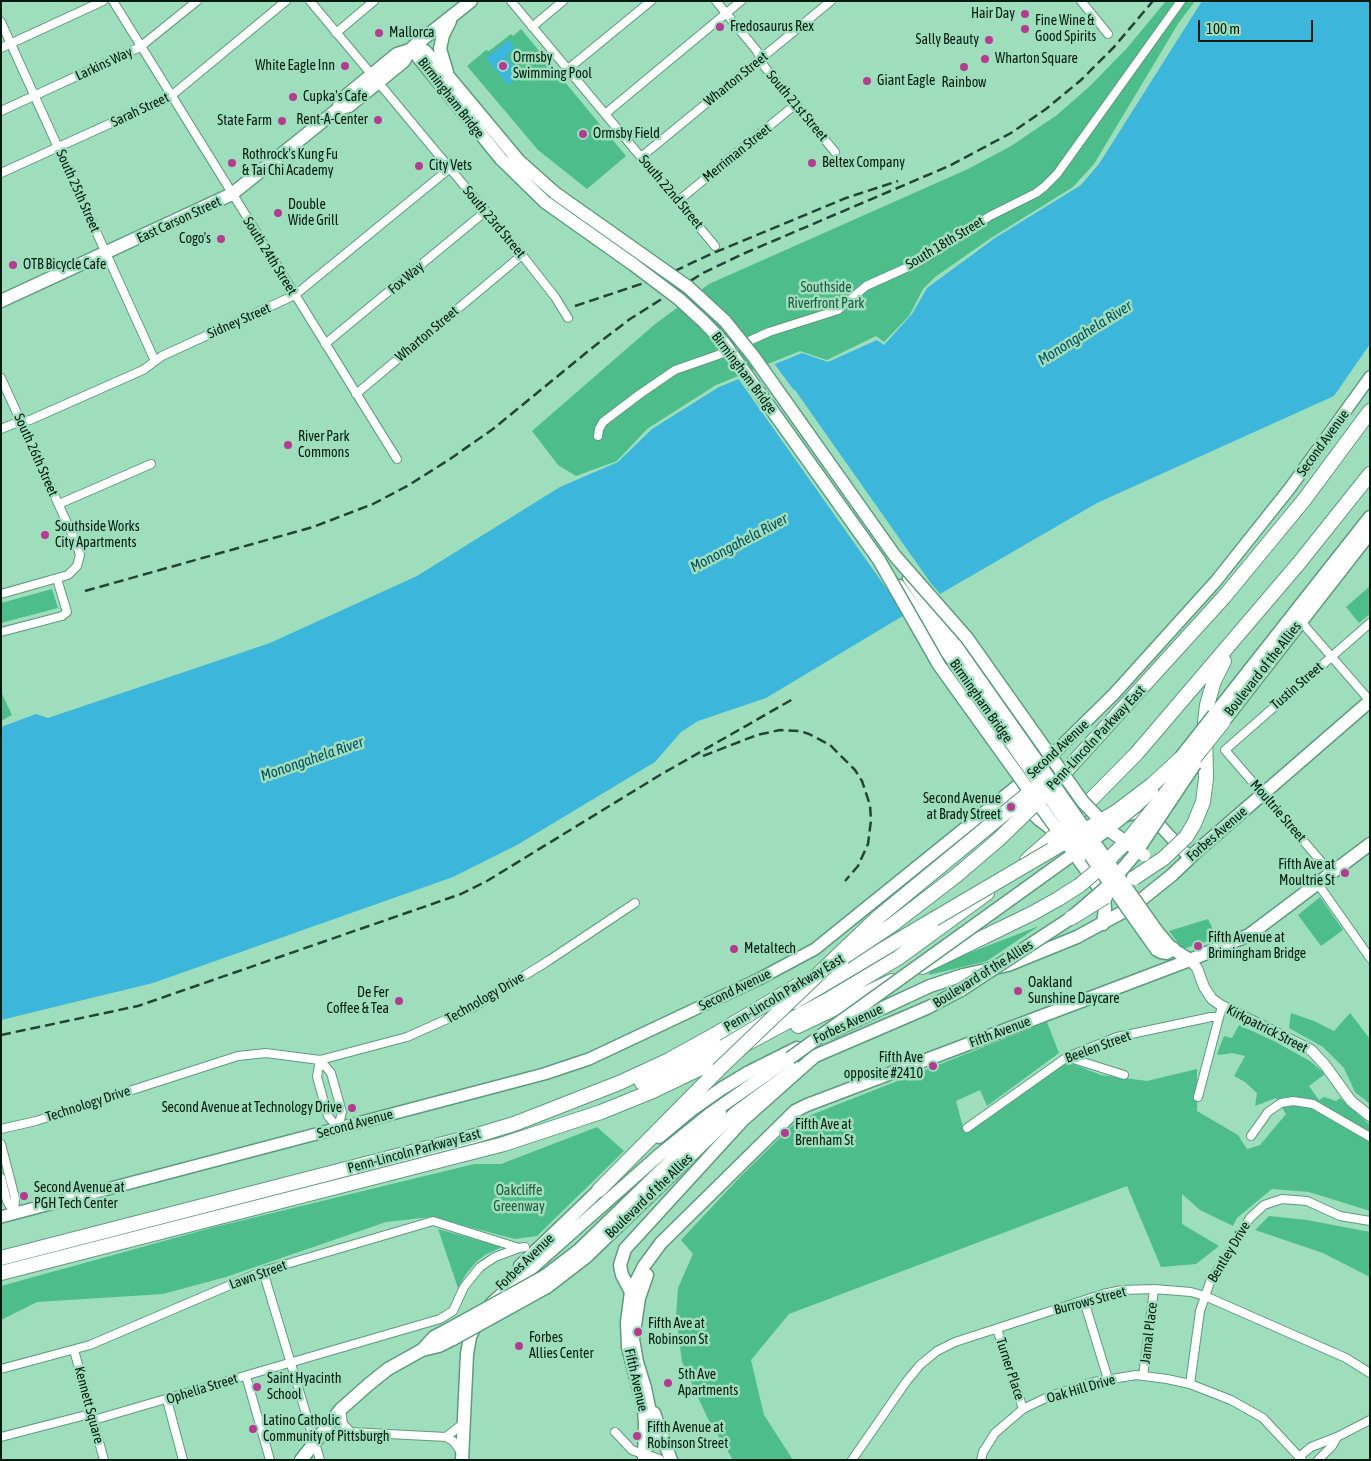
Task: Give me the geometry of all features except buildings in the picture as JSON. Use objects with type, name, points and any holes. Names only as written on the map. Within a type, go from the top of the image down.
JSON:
[{"type":"highway","name":"Penn-Lincoln Parkway East","points":[[1,1258],[474,1136],[514,1124],[619,1083],[719,1039],[907,914],[979,857],[1197,628],[1262,552],[1370,412]]},
{"type":"highway","name":"Penn-Lincoln Parkway East","points":[[1,1273],[539,1133],[627,1102],[703,1067],[826,1001],[898,958],[985,895],[1057,834],[1137,753],[1240,634],[1370,474]]},
{"type":"highway","points":[[1071,918],[1164,858],[1186,837],[1198,817],[1206,779],[1205,722],[1209,697],[1218,673],[1240,634]]},
{"type":"highway","points":[[703,1067],[814,1019],[1019,920],[1058,899],[1080,884],[1110,859],[1130,838],[1218,718]]},
{"type":"highway","points":[[719,1039],[1106,818],[1135,799],[1180,759]]},
{"type":"highway","points":[[599,1190],[718,1070],[876,919],[1038,794]]},
{"type":"main road","name":"East Carson Street","points":[[375,78],[397,54],[412,48],[471,1]]},
{"type":"main road","points":[[395,68],[405,64],[415,66],[428,78],[444,81],[444,64],[440,49],[446,29],[454,14]]},
{"type":"main road","name":"East Carson Street","points":[[1,301],[232,194],[338,109],[342,99],[404,61],[412,48]]},
{"type":"main road","name":"Birmingham Bridge","points":[[412,48],[425,51],[444,81],[507,166],[545,202],[634,265],[691,310],[714,332],[742,367],[879,560],[1152,933],[1190,960]]},
{"type":"main road","name":"Birmingham Bridge","points":[[444,81],[520,161],[555,193],[678,279],[725,321],[754,358],[895,556],[1152,933]]},
{"type":"main road","name":"Second Avenue","points":[[1,1217],[574,1065],[759,979],[815,949],[1011,792],[1061,747],[1102,706],[1194,606],[1290,488],[1370,377]]},
{"type":"main road","name":"Boulevard of the Allies","points":[[301,1460],[341,1409],[378,1376],[422,1350],[439,1346],[452,1334],[546,1282],[586,1257],[740,1108],[780,1078],[815,1056],[923,1010],[961,990],[1071,918],[1109,885],[1129,862],[1181,787],[1218,718],[1370,517]]},
{"type":"main road","name":"Boulevard of the Allies","points":[[546,1282],[717,1115],[750,1087],[1104,832],[1147,796],[1218,718],[1370,533]]},
{"type":"main road","points":[[895,556],[967,638],[1083,802],[1113,832],[1172,876]]},
{"type":"main road","points":[[879,560],[936,660],[1099,888],[1105,904],[1103,924]]},
{"type":"main road","name":"Forbes Avenue","points":[[462,1456],[467,1354],[470,1337],[482,1307],[496,1289],[599,1190],[694,1108],[764,1064],[930,986],[963,975],[1008,965],[1077,937],[1103,924],[1141,900],[1172,876],[1190,858],[1370,701]]},
{"type":"main road","points":[[1011,792],[1038,820],[1062,837],[1073,841],[1089,839],[1128,814],[1144,813],[1158,822],[1190,858]]},
{"type":"main road","name":"Fifth Avenue","points":[[645,1457],[644,1410],[628,1347],[627,1322],[631,1292],[639,1276],[661,1243],[795,1111],[1249,936],[1370,844]]},
{"type":"main road","points":[[631,1292],[622,1275],[620,1265],[622,1254],[628,1244],[738,1125],[769,1095],[815,1056]]},
{"type":"main road","points":[[476,1323],[499,1295],[644,1168],[703,1119],[750,1087]]},
{"type":"main road","name":"Fifth Avenue","points":[[645,1457],[651,1426],[648,1399],[637,1362],[634,1339],[639,1298],[655,1252]]},
{"type":"main road","points":[[648,1399],[671,1460]]},
{"type":"street","points":[[1,48],[103,1]]},
{"type":"street","name":"South 24th Street","points":[[113,1],[397,459]]},
{"type":"street","name":"Larkins Way","points":[[1,110],[140,47],[197,1]]},
{"type":"street","name":"Sarah Street","points":[[1,173],[171,96],[286,1]]},
{"type":"street","name":"South 23rd Street","points":[[310,1],[522,255],[568,318]]},
{"type":"street","points":[[336,33],[374,1]]},
{"type":"street","name":"South 22nd Street","points":[[511,1],[715,246]]},
{"type":"street","points":[[532,27],[563,1]]},
{"type":"street","points":[[568,69],[651,1]]},
{"type":"street","name":"South 21st Street","points":[[716,1],[757,51],[764,66],[835,152]]},
{"type":"street","points":[[605,114],[741,1]]},
{"type":"street","name":"Wharton Street","points":[[641,157],[831,1]]},
{"type":"street","points":[[1081,1],[1108,34]]},
{"type":"street","name":"South 18th Street","points":[[598,436],[604,422],[675,370],[718,355],[769,332],[838,310],[866,286],[917,263],[990,216],[1036,193],[1057,174],[1181,1]]},
{"type":"street","name":"South 25th Street","points":[[1,22],[155,361]]},
{"type":"street","name":"Merriman Street","points":[[678,201],[796,104]]},
{"type":"street","name":"Sidney Street","points":[[1,429],[30,420],[143,370],[162,356],[295,295],[450,168]]},
{"type":"street","name":"Fox Way","points":[[326,344],[486,211]]},
{"type":"street","name":"Wharton Street","points":[[356,394],[522,255]]},
{"type":"street","name":"South 26th Street","points":[[1,378],[77,544],[80,555],[77,566],[72,572],[57,579],[1,594]]},
{"type":"street","points":[[59,504],[151,464]]},
{"type":"street","points":[[1,632],[62,616],[67,612],[57,579]]},
{"type":"street","name":"Tustin Street","points":[[1225,750],[1370,624]]},
{"type":"street","points":[[1304,625],[1370,701]]},
{"type":"street","name":"Moultrie Street","points":[[1225,750],[1331,873]]},
{"type":"street","points":[[1318,884],[1370,958]]},
{"type":"street","name":"Technology Drive","points":[[1,1129],[36,1121],[238,1056],[266,1053],[320,1060],[407,1037],[472,1008],[548,961],[635,903]]},
{"type":"street","name":"Kirkpatrick Street","points":[[1190,960],[1197,968],[1204,987],[1221,1011],[1311,1050],[1325,1065],[1352,1101],[1370,1116]]},
{"type":"street","points":[[1198,1097],[1221,1011]]},
{"type":"street","name":"Beelen Street","points":[[967,1128],[1067,1057],[1117,1037],[1221,1011]]},
{"type":"street","points":[[1067,1057],[1124,1075]]},
{"type":"street","points":[[320,1060],[331,1073],[342,1112],[338,1128]]},
{"type":"street","points":[[320,1060],[317,1077],[328,1116],[338,1128]]},
{"type":"street","points":[[1251,1136],[1268,1112],[1281,1103],[1294,1102],[1313,1104],[1370,1137]]},
{"type":"street","points":[[1,1144],[14,1198],[14,1214]]},
{"type":"street","points":[[1,1178],[7,1201],[14,1214]]},
{"type":"street","name":"Bentley Drive","points":[[1190,1384],[1200,1311],[1210,1282],[1250,1218],[1264,1205],[1282,1199],[1307,1201],[1340,1216],[1370,1221]]},
{"type":"street","name":"Lawn Street","points":[[1,1369],[90,1345],[263,1271],[433,1221],[522,1248]]},
{"type":"street","name":"Ophelia Street","points":[[1,1437],[86,1415],[93,1420],[440,1319],[449,1315],[456,1306],[469,1279],[480,1267],[495,1257],[522,1248]]},
{"type":"street","points":[[263,1271],[290,1363],[317,1439],[320,1460]]},
{"type":"street","name":"Burrows Street","points":[[852,1460],[906,1382],[928,1357],[955,1342],[1122,1290],[1154,1289],[1205,1296],[1346,1358],[1370,1373]]},
{"type":"street","name":"Jamal Place","points":[[1143,1376],[1154,1289]]},
{"type":"street","points":[[1084,1301],[1108,1379]]},
{"type":"street","name":"Turner Place","points":[[997,1329],[1023,1409]]},
{"type":"street","name":"Kennett Square","points":[[74,1350],[104,1460]]},
{"type":"street","name":"Oak Hill Drive","points":[[981,1460],[983,1452],[995,1433],[1023,1409],[1050,1396],[1108,1379],[1136,1375],[1190,1384],[1231,1400],[1263,1418],[1300,1458]]},
{"type":"street","points":[[246,1376],[270,1460]]},
{"type":"street","points":[[167,1400],[183,1460]]},
{"type":"street","points":[[341,1409],[343,1424],[351,1432]]},
{"type":"street","points":[[1300,1458],[1311,1447],[1337,1437],[1370,1420]]},
{"type":"street","points":[[446,1437],[464,1423]]},
{"type":"street","points":[[317,1439],[351,1432],[446,1437],[453,1442],[462,1456]]},
{"type":"street","points":[[615,1432],[632,1450],[645,1457],[659,1460]]},
{"type":"street","points":[[1318,1460],[1332,1446],[1337,1437]]},
{"type":"green space","name":"Southside Riverfront Park","points":[[1166,1],[1195,1],[1178,24],[1094,164],[1073,187],[991,238],[935,277],[923,289],[909,316],[884,342],[876,336],[827,360],[800,351],[716,385],[647,429],[617,461],[576,476],[558,465],[532,431],[654,325],[709,284],[968,169],[1011,146],[1057,115],[1090,86],[1127,48]]},
{"type":"green space","points":[[521,29],[626,156],[587,189],[538,150],[467,66],[486,50],[489,51],[511,34],[513,36]]},
{"type":"green space","points":[[1370,586],[1370,614],[1359,623],[1346,607]]},
{"type":"green space","points":[[52,589],[58,608],[1,623],[1,603]]},
{"type":"green space","points":[[1,692],[12,715],[1,721]]},
{"type":"green space","points":[[1320,897],[1343,930],[1321,946],[1298,915]]},
{"type":"green space","points":[[1208,919],[1217,938],[1183,949],[1169,931]]},
{"type":"green space","points":[[1039,926],[987,961],[929,975],[930,970],[943,963]]},
{"type":"green space","points":[[1291,1013],[1314,1021],[1334,1031],[1350,1013],[1370,1039],[1370,1104],[1355,1092],[1344,1068],[1323,1047],[1289,1028]]},
{"type":"green space","points":[[1047,1022],[1059,1053],[987,1106],[980,1090],[956,1101],[963,1127],[969,1130],[1065,1061],[1101,1075],[1147,1081],[1197,1069],[1197,1111],[1238,1135],[1247,1149],[1260,1145],[1286,1114],[1276,1098],[1255,1106],[1257,1093],[1245,1082],[1234,1076],[1245,1056],[1232,1053],[1217,1054],[1224,1036],[1232,1038],[1239,1025],[1274,1041],[1310,1061],[1325,1074],[1309,1086],[1319,1100],[1324,1097],[1336,1101],[1340,1098],[1370,1125],[1370,1211],[1309,1192],[1272,1189],[1237,1218],[1233,1226],[1200,1210],[1182,1194],[1182,1224],[1219,1246],[1196,1264],[1161,1267],[1127,1186],[789,1314],[751,1360],[764,1415],[793,1460],[733,1460],[707,1417],[682,1362],[676,1316],[678,1288],[693,1254],[681,1240],[741,1176],[793,1125],[811,1115]]},
{"type":"green space","name":"Oakcliffe Greenway","points":[[597,1127],[624,1151],[537,1236],[515,1239],[431,1217],[386,1222],[226,1277],[163,1294],[37,1302],[1,1320],[1,1286],[211,1228],[474,1164],[501,1164]]},
{"type":"green space","points":[[1269,1216],[1307,1220],[1370,1232],[1370,1277],[1323,1253],[1255,1230]]},
{"type":"green space","points":[[438,1229],[502,1247],[485,1255],[476,1262],[458,1288]]},
{"type":"water","name":"Monongahela River","points":[[1202,1],[1370,1],[1370,344],[1334,396],[1097,503],[766,698],[698,721],[681,732],[655,762],[517,845],[453,877],[153,983],[1,1020],[1,727],[36,714],[48,718],[270,643],[417,576],[560,487],[618,462],[652,429],[719,387],[802,353],[828,362],[877,340],[884,345],[912,314],[927,288],[995,238],[1081,185],[1099,164]]},
{"type":"water","name":"Ormsby Swimming Pool","points":[[508,40],[515,48],[506,56],[521,74],[508,85],[486,58]]},
{"type":"pier","points":[[773,362],[795,390],[930,582],[942,596],[904,618],[891,595],[737,377]]},
{"type":"railway","points":[[85,591],[313,527],[373,504],[409,485],[493,429],[630,319],[703,273],[745,253],[949,166],[1011,133],[1046,109],[1081,80],[1114,47],[1153,1]]},
{"type":"railway","points":[[575,306],[662,277],[711,254],[846,198],[898,181]]},
{"type":"railway","points":[[1,1035],[138,1006],[461,894],[487,881],[660,775],[793,699]]},
{"type":"railway","points":[[703,756],[757,735],[780,730],[800,731],[830,745],[855,770],[862,781],[870,805],[871,820],[868,844],[858,866],[845,881]]},
{"type":"place","name":"Hair Day","points":[[1025,14]]},
{"type":"place","name":"Fredosaurus Rex","points":[[720,27]]},
{"type":"place","name":"Fine Wine & Good Spirits","points":[[1025,29]]},
{"type":"place","name":"Mallorca","points":[[379,33]]},
{"type":"place","name":"Sally Beauty","points":[[989,40]]},
{"type":"place","name":"Wharton Square","points":[[985,59]]},
{"type":"place","name":"White Eagle Inn","points":[[345,66]]},
{"type":"place","name":"Ormsby Swimming Pool","points":[[503,66]]},
{"type":"place","name":"Rainbow","points":[[964,67]]},
{"type":"place","name":"Giant Eagle","points":[[867,81]]},
{"type":"place","name":"Cupka's Cafe","points":[[293,97]]},
{"type":"place","name":"Rent-A-Center","points":[[378,120]]},
{"type":"place","name":"State Farm","points":[[282,121]]},
{"type":"place","name":"Ormsby Field","points":[[583,134]]},
{"type":"place","name":"Rothrock's Kung Fu & Tai Chi Academy","points":[[232,163]]},
{"type":"place","name":"Beltex Company","points":[[812,163]]},
{"type":"place","name":"City Vets","points":[[419,166]]},
{"type":"place","name":"Double Wide Grill","points":[[278,213]]},
{"type":"place","name":"Cogo's","points":[[221,239]]},
{"type":"place","name":"OTB Bicycle Cafe","points":[[13,265]]},
{"type":"place","name":"River Park Commons","points":[[288,445]]},
{"type":"place","name":"Southside Works City Apartments","points":[[45,535]]},
{"type":"place","name":"Second Avenue at Brady Street","points":[[1011,807]]},
{"type":"place","name":"Fifth Ave at Moultrie St","points":[[1345,873]]},
{"type":"place","name":"Fifth Avenue at Brimingham Bridge","points":[[1198,946]]},
{"type":"place","name":"Metaltech","points":[[734,949]]},
{"type":"place","name":"Oakland Sunshine Daycare","points":[[1018,991]]},
{"type":"place","name":"De Fer Coffee & Tea","points":[[399,1001]]},
{"type":"place","name":"Fifth Ave opposite #2410","points":[[933,1066]]},
{"type":"place","name":"Second Avenue at Technology Drive","points":[[352,1108]]},
{"type":"place","name":"Fifth Ave at Brenham St","points":[[785,1133]]},
{"type":"place","name":"Second Avenue at PGH Tech Center","points":[[24,1196]]},
{"type":"place","name":"Fifth Ave at Robinson St","points":[[638,1332]]},
{"type":"place","name":"Forbes Allies Center","points":[[519,1346]]},
{"type":"place","name":"5th Ave Apartments","points":[[668,1383]]},
{"type":"place","name":"Saint Hyacinth School","points":[[257,1387]]},
{"type":"place","name":"Latino Catholic Community of Pittsburgh","points":[[253,1429]]},
{"type":"place","name":"Fifth Avenue at Robinson Street","points":[[637,1436]]}]
